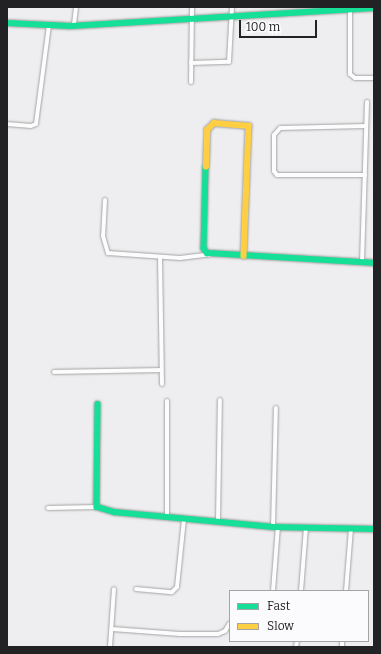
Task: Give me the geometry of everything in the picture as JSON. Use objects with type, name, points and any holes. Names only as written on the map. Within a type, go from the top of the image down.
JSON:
[{"type":"street","points":[[74,24],[76,7]]},
{"type":"street","points":[[191,82],[192,7]]},
{"type":"street","points":[[191,63],[229,62],[232,7]]},
{"type":"street","points":[[7,23],[49,26],[74,24],[125,24],[192,18],[232,17],[298,10],[374,8]]},
{"type":"street","points":[[350,9],[350,74],[355,78],[374,78]]},
{"type":"street","points":[[7,124],[31,126],[37,122],[49,26]]},
{"type":"street","points":[[362,262],[367,102]]},
{"type":"street","points":[[212,254],[204,248],[207,130],[214,122],[244,124],[249,126],[244,256]]},
{"type":"street","points":[[365,175],[277,175],[274,171],[274,136],[280,128],[366,126]]},
{"type":"street","points":[[105,200],[103,236],[108,253],[194,258],[212,254],[374,263]]},
{"type":"street","points":[[160,257],[162,384]]},
{"type":"street","points":[[54,372],[161,370]]},
{"type":"street","points":[[218,521],[220,400]]},
{"type":"street","points":[[167,401],[167,517]]},
{"type":"street","points":[[98,404],[98,507]]},
{"type":"street","points":[[272,590],[276,526],[276,408]]},
{"type":"street","points":[[48,508],[98,507],[114,512],[184,519],[306,528],[374,529]]},
{"type":"street","points":[[136,589],[172,592],[177,587],[184,519]]},
{"type":"street","points":[[301,590],[306,528]]},
{"type":"street","points":[[346,590],[351,529]]},
{"type":"street","points":[[110,647],[114,589]]},
{"type":"street","points":[[112,629],[180,634],[218,634],[225,631],[229,625]]},
{"type":"traffic: fast","points":[[7,23],[70,26],[374,8]]},
{"type":"traffic: fast","points":[[206,167],[204,248],[207,253],[374,263]]},
{"type":"traffic: fast","points":[[98,404],[97,507],[114,512],[273,527],[374,529]]},
{"type":"traffic: slow","points":[[206,167],[207,130],[214,123],[249,126],[244,256]]}]
